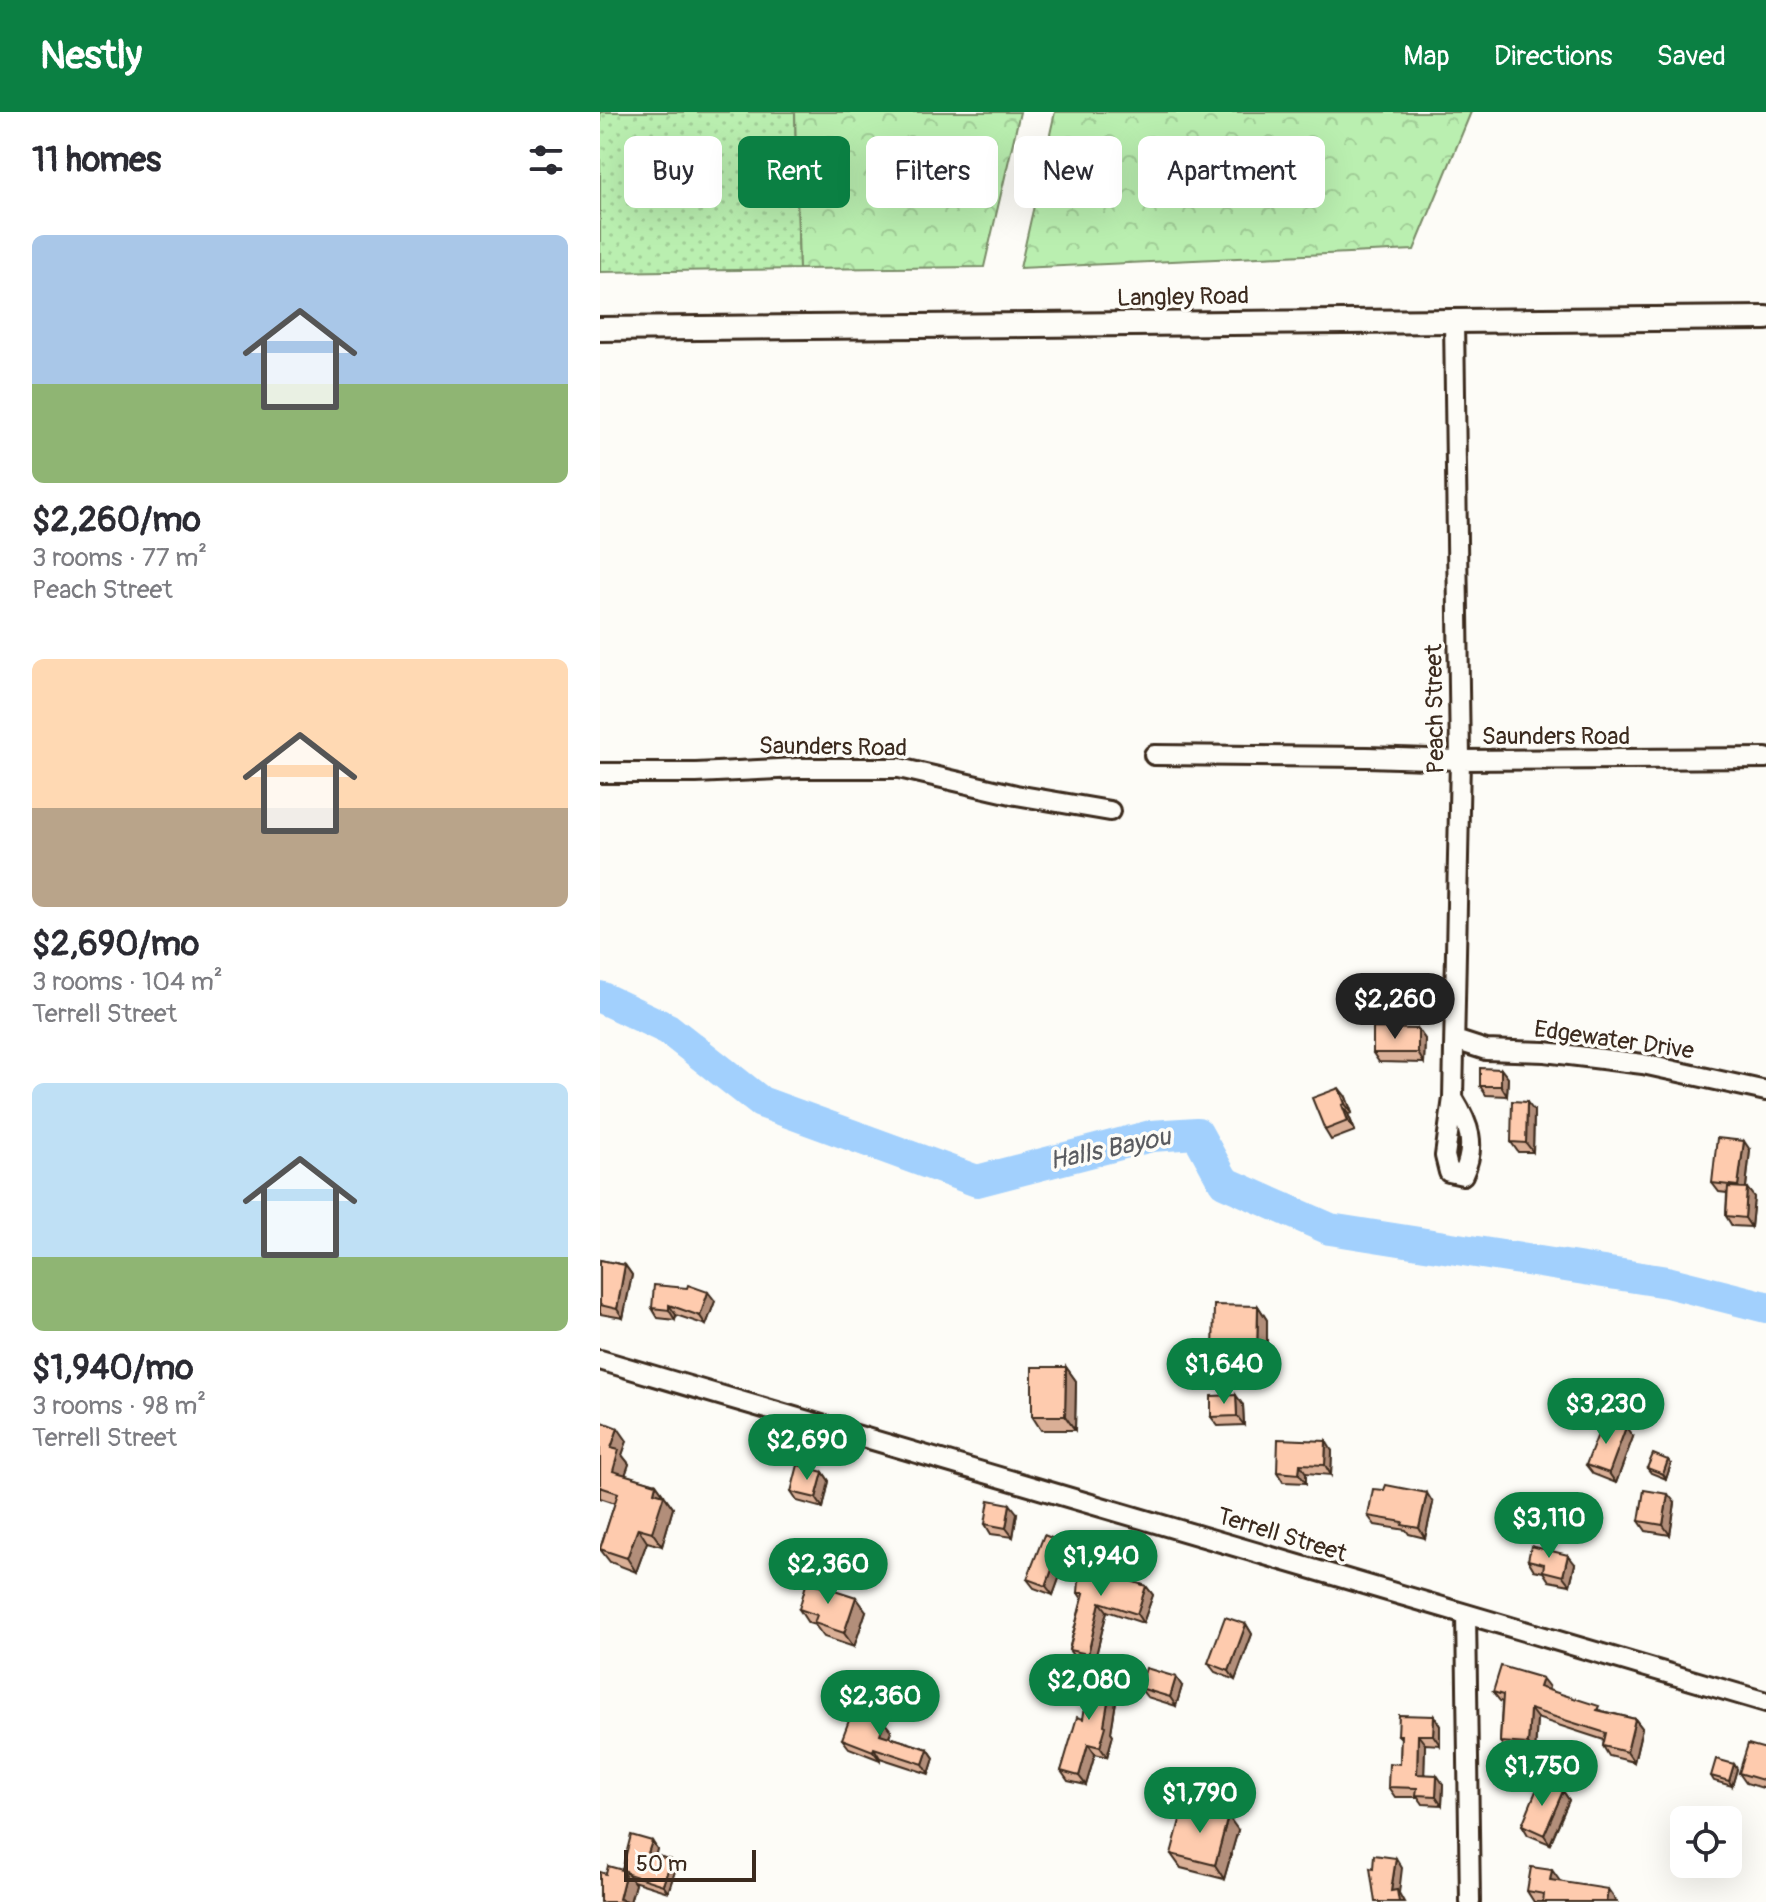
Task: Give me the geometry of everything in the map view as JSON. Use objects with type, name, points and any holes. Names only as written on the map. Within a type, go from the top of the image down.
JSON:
[{"type":"street","name":"Langley Road","points":[[600,329],[1766,318]]},
{"type":"street","name":"Peach Street","points":[[1453,1098],[1460,760],[1454,320]]},
{"type":"street","name":"Saunders Road","points":[[1154,755],[1460,760],[1766,758]]},
{"type":"street","name":"Saunders Road","points":[[600,773],[899,768],[1016,795],[1110,811]]},
{"type":"street","name":"Edgewater Drive","points":[[1455,1040],[1486,1050],[1545,1052],[1643,1064],[1766,1091]]},
{"type":"street","name":"Terrell Street","points":[[600,1360],[1766,1702]]},
{"type":"street","points":[[1466,1614],[1470,1902]]},
{"type":"green space","points":[[600,112],[795,112],[796,136],[738,136],[738,208],[797,208],[799,269],[600,272]]},
{"type":"green space","points":[[795,112],[1020,112],[998,207],[998,136],[866,136],[866,208],[998,208],[984,267],[799,269],[797,208],[850,208],[850,136],[796,136]]},
{"type":"green space","points":[[1055,112],[1471,112],[1414,250],[1020,268],[1033,208],[1122,208],[1122,136],[1050,136]]},
{"type":"building","points":[[1373,1028],[1418,1029],[1418,1053],[1373,1053]]},
{"type":"building","points":[[1480,1068],[1501,1069],[1501,1086],[1480,1086]]},
{"type":"building","points":[[1339,1088],[1348,1121],[1325,1130],[1312,1098]]},
{"type":"building","points":[[1512,1101],[1527,1102],[1526,1143],[1511,1142]]},
{"type":"building","points":[[1717,1138],[1744,1141],[1738,1186],[1712,1183]]},
{"type":"building","points":[[1728,1187],[1747,1188],[1745,1218],[1726,1216]]},
{"type":"building","points":[[600,1260],[625,1265],[617,1309],[600,1305]]},
{"type":"building","points":[[654,1285],[687,1288],[688,1285],[708,1292],[700,1316],[669,1305],[669,1310],[652,1308]]},
{"type":"building","points":[[1214,1305],[1258,1306],[1257,1355],[1213,1354]]},
{"type":"building","points":[[1032,1367],[1066,1367],[1065,1416],[1032,1416]]},
{"type":"building","points":[[1236,1395],[1237,1416],[1211,1417],[1211,1396]]},
{"type":"building","points":[[1604,1419],[1626,1427],[1609,1473],[1586,1465]]},
{"type":"building","points":[[600,1421],[618,1428],[611,1448],[619,1450],[613,1471],[656,1484],[654,1492],[664,1495],[652,1532],[638,1528],[627,1558],[600,1549],[618,1493],[600,1487]]},
{"type":"building","points":[[1278,1439],[1326,1441],[1325,1465],[1300,1464],[1299,1474],[1277,1472]]},
{"type":"building","points":[[1653,1454],[1668,1460],[1663,1474],[1647,1468]]},
{"type":"building","points":[[798,1465],[823,1472],[816,1498],[791,1492]]},
{"type":"building","points":[[1386,1485],[1427,1493],[1419,1528],[1368,1516],[1373,1489],[1384,1490]]},
{"type":"building","points":[[1644,1490],[1668,1494],[1663,1525],[1639,1521]]},
{"type":"building","points":[[989,1500],[1010,1504],[1006,1528],[985,1524]]},
{"type":"building","points":[[1044,1535],[1062,1542],[1046,1586],[1027,1579]]},
{"type":"building","points":[[1531,1546],[1568,1555],[1563,1576],[1543,1571],[1544,1564],[1528,1560]]},
{"type":"building","points":[[1081,1555],[1105,1556],[1104,1572],[1146,1586],[1137,1614],[1100,1602],[1088,1654],[1069,1650],[1084,1593],[1078,1593]]},
{"type":"building","points":[[807,1581],[856,1597],[844,1633],[814,1623],[817,1615],[799,1609]]},
{"type":"building","points":[[1225,1617],[1246,1624],[1229,1671],[1208,1663]]},
{"type":"building","points":[[1501,1666],[1542,1678],[1539,1687],[1599,1706],[1597,1710],[1635,1719],[1627,1752],[1603,1746],[1606,1733],[1530,1709],[1528,1744],[1500,1742],[1503,1695],[1493,1692]]},
{"type":"building","points":[[1146,1668],[1176,1677],[1170,1697],[1140,1688]]},
{"type":"building","points":[[1091,1670],[1113,1673],[1100,1747],[1088,1744],[1079,1776],[1061,1771],[1077,1717],[1083,1719]]},
{"type":"building","points":[[853,1710],[884,1722],[880,1734],[928,1749],[923,1764],[842,1739]]},
{"type":"building","points":[[1399,1715],[1434,1716],[1433,1735],[1418,1735],[1417,1774],[1437,1775],[1436,1796],[1416,1795],[1417,1788],[1388,1787],[1389,1763],[1400,1764]]},
{"type":"building","points":[[1748,1744],[1766,1749],[1766,1781],[1739,1773]]},
{"type":"building","points":[[1716,1759],[1734,1764],[1729,1781],[1711,1776]]},
{"type":"building","points":[[1540,1781],[1563,1791],[1544,1835],[1522,1825]]},
{"type":"building","points":[[1184,1805],[1228,1816],[1215,1865],[1171,1854]]},
{"type":"building","points":[[631,1835],[652,1841],[648,1853],[671,1860],[663,1885],[622,1870]]},
{"type":"building","points":[[1374,1855],[1396,1858],[1391,1891],[1397,1890],[1399,1902],[1375,1902],[1370,1868],[1373,1869]]},
{"type":"building","points":[[608,1866],[626,1871],[619,1899],[630,1902],[600,1902],[600,1872],[606,1874]]},
{"type":"building","points":[[1531,1867],[1552,1870],[1550,1880],[1608,1889],[1606,1902],[1543,1902],[1544,1894],[1527,1891]]},
{"type":"waterway","name":"Halls Bayou","points":[[600,997],[668,1029],[761,1102],[977,1181],[1151,1136],[1197,1133],[1224,1182],[1330,1229],[1667,1282],[1766,1307]]}]
